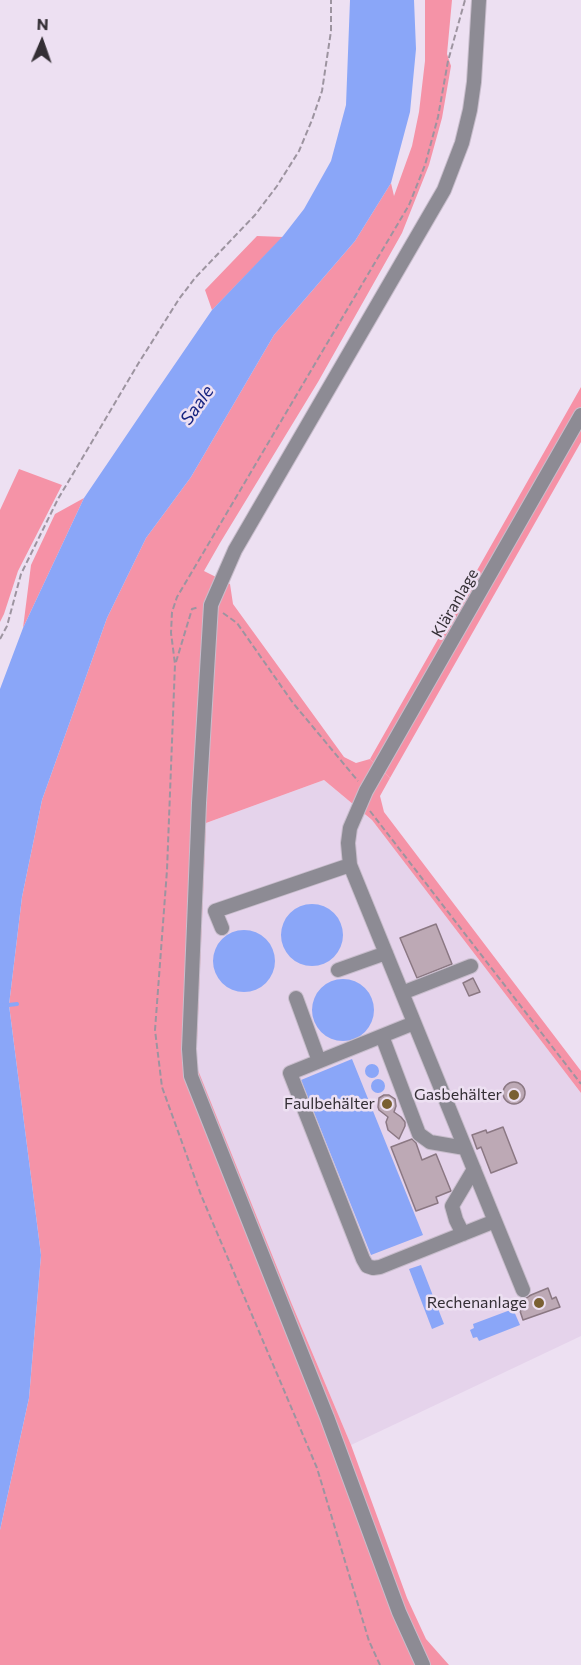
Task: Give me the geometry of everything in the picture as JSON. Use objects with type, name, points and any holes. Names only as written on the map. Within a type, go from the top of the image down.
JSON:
[{"type":"lane","points":[[423,1665],[399,1612],[327,1418],[191,1076],[189,1049],[199,803],[211,605],[235,550],[444,190],[462,143],[470,110],[479,0]]},
{"type":"lane","name":"Kläranlage","points":[[350,865],[348,843],[350,828],[366,791],[581,415]]},
{"type":"lane","points":[[222,928],[215,911],[350,865],[523,1290]]},
{"type":"lane","points":[[338,970],[386,953]]},
{"type":"lane","points":[[402,993],[471,966]]},
{"type":"lane","points":[[296,998],[319,1061]]},
{"type":"lane","points":[[414,1023],[290,1073],[363,1260],[367,1266],[380,1267],[495,1221]]},
{"type":"lane","points":[[382,1036],[419,1134],[430,1142],[465,1148]]},
{"type":"lane","points":[[463,1234],[452,1206],[474,1169]]},
{"type":"path","points":[[0,639],[7,626],[21,574],[58,499],[138,364],[179,298],[255,214],[277,186],[299,151],[322,91],[331,31],[331,0]]},
{"type":"path","points":[[380,1665],[369,1641],[317,1468],[201,1195],[162,1087],[154,1030],[167,870],[176,664],[171,633],[172,612],[177,597],[409,205],[425,165],[438,117],[448,61],[465,0]]},
{"type":"path","points":[[176,664],[192,609],[211,605],[237,623],[293,703],[366,791],[370,811],[581,1084]]},
{"type":"shaded area","points":[[425,0],[452,0],[447,54],[451,66],[442,118],[429,165],[402,233],[318,382],[204,571],[230,584],[233,604],[344,757],[356,763],[370,759],[390,778],[380,796],[384,812],[581,1071],[581,1093],[372,820],[324,780],[206,823],[196,1065],[351,1445],[407,1598],[426,1639],[449,1665],[0,1665],[0,1530],[29,1398],[41,1255],[9,1005],[22,897],[42,800],[107,618],[146,538],[191,477],[274,335],[355,241],[391,183],[394,196],[412,146],[419,112],[425,61]]},
{"type":"shaded area","points":[[257,236],[283,237],[212,310],[205,290]]},
{"type":"shaded area","points":[[581,387],[581,442],[390,778],[370,759]]},
{"type":"shaded area","points":[[19,469],[62,485],[18,571],[0,622],[0,510]]},
{"type":"shaded area","points":[[84,498],[23,628],[31,565],[55,514]]},
{"type":"shaded area","points":[[324,780],[372,820],[581,1093],[581,1336],[351,1445],[196,1065],[206,823]]},
{"type":"water","name":"Saale","points":[[350,0],[414,0],[416,49],[410,112],[391,183],[355,241],[274,335],[191,477],[146,538],[107,618],[42,800],[22,897],[9,1005],[41,1255],[29,1398],[0,1530],[0,689],[23,628],[84,498],[212,310],[283,236],[304,209],[331,161],[346,105]]},
{"type":"water","points":[[312,904],[324,906],[334,913],[341,923],[343,935],[341,947],[334,957],[324,964],[312,966],[300,964],[290,957],[283,947],[281,935],[283,923],[290,913],[300,906]]},
{"type":"water","points":[[238,930],[250,930],[266,939],[273,949],[275,961],[273,973],[266,983],[250,992],[238,992],[227,987],[218,978],[213,967],[213,955],[218,944],[227,935]]},
{"type":"water","points":[[337,979],[349,979],[365,988],[372,998],[374,1010],[372,1022],[365,1032],[349,1041],[337,1041],[326,1036],[317,1027],[312,1016],[312,1004],[317,993],[326,984]]},
{"type":"water","points":[[352,1059],[423,1235],[371,1255],[301,1080]]},
{"type":"water","points":[[369,1064],[375,1064],[379,1071],[375,1078],[369,1078],[365,1074],[365,1068]]},
{"type":"water","points":[[375,1079],[381,1079],[385,1086],[381,1093],[375,1093],[371,1089],[371,1083]]},
{"type":"water","points":[[421,1265],[444,1324],[432,1329],[409,1269]]},
{"type":"water","points":[[513,1309],[520,1325],[479,1341],[477,1337],[473,1338],[470,1330],[474,1328],[473,1324]]},
{"type":"building","points":[[436,924],[452,964],[417,978],[400,938]]},
{"type":"building","points":[[473,978],[480,992],[469,996],[463,983]]},
{"type":"building","name":"Gasbehälter","points":[[514,1082],[522,1085],[525,1093],[522,1101],[514,1104],[506,1101],[503,1093],[506,1085]]},
{"type":"building","points":[[384,1095],[395,1099],[394,1112],[405,1122],[399,1139],[388,1130],[386,1122],[388,1117],[379,1110],[379,1098]]},
{"type":"building","points":[[503,1127],[517,1163],[491,1173],[481,1147],[477,1149],[472,1135],[486,1130],[487,1133]]},
{"type":"building","points":[[412,1139],[416,1143],[422,1160],[436,1154],[451,1191],[436,1197],[438,1203],[416,1211],[391,1147]]},
{"type":"building","name":"Rechenanlage","points":[[548,1288],[552,1299],[556,1297],[560,1307],[523,1320],[520,1311],[523,1310],[519,1299]]},
{"type":"waterway","points":[[0,1006],[17,1004]]},
{"type":"place","name":"Gasbehälter","points":[[514,1095]]},
{"type":"place","name":"Faulbehälter","points":[[387,1104]]},
{"type":"place","name":"Rechenanlage","points":[[539,1303]]}]
